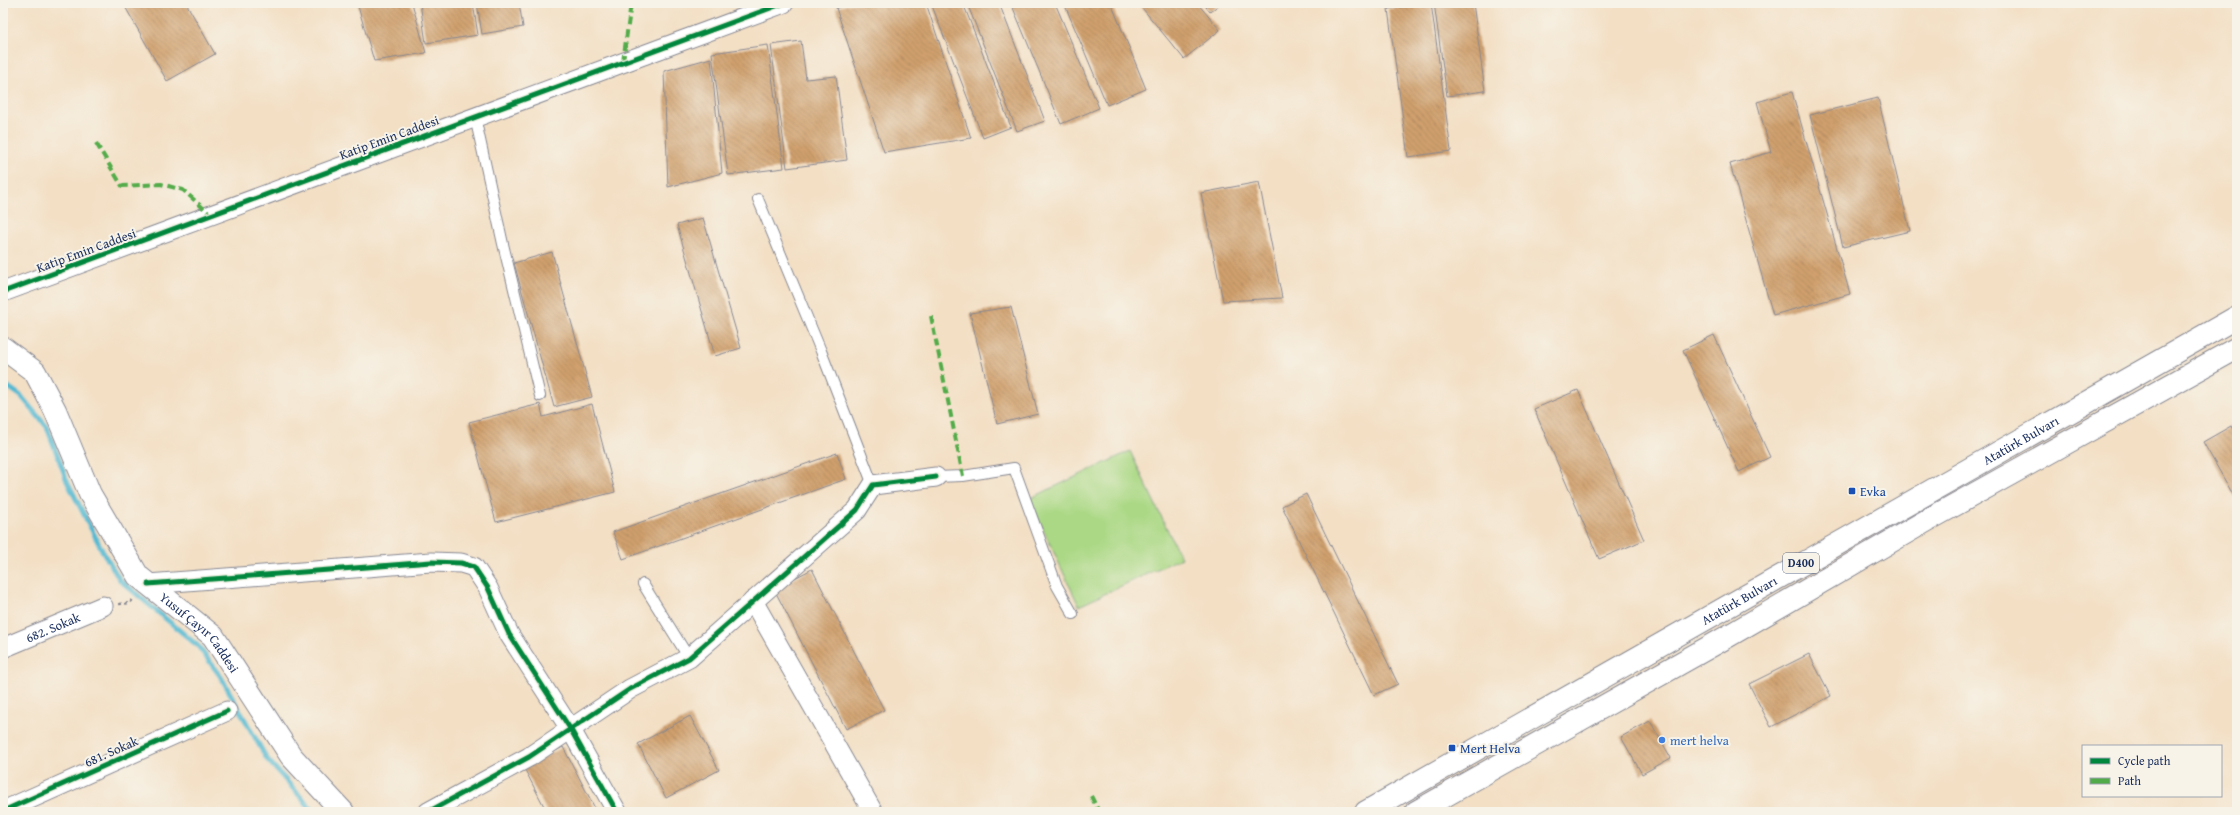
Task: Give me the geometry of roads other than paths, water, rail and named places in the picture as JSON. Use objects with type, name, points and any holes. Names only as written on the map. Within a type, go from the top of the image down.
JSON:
[{"type":"main road","name":"Atatürk Bulvarı","points":[[1366,812],[2237,317]]},
{"type":"main road","name":"Yusuf Çayır Caddesi","points":[[3,348],[35,372],[54,410],[90,494],[138,576],[213,636],[291,756],[343,812]]},
{"type":"main road","name":"Atatürk Bulvarı","points":[[1418,811],[1718,642],[1933,517],[2237,348]]},
{"type":"street","name":"Katip Emin Caddesi","points":[[3,292],[784,3]]},
{"type":"street","points":[[428,812],[529,757],[630,689],[690,658],[857,510],[873,485],[936,477]]},
{"type":"street","points":[[148,584],[431,562],[461,563],[474,567],[488,588],[509,634],[571,730],[617,812]]},
{"type":"street","points":[[753,601],[872,812]]},
{"type":"street","name":"682. Sokak","points":[[3,648],[103,606]]},
{"type":"street","name":"681. Sokak","points":[[4,810],[227,711]]},
{"type":"lane","points":[[475,117],[503,244],[540,396]]},
{"type":"lane","points":[[758,199],[821,351],[873,485]]},
{"type":"lane","points":[[936,477],[963,476],[1014,468],[1057,586],[1073,614]]},
{"type":"lane","points":[[643,584],[690,658]]},
{"type":"waterway","points":[[3,383],[21,396],[47,427],[67,481],[103,552],[120,580],[198,646],[221,677],[267,759],[314,812]]},
{"type":"place","name":"Evka","points":[[1852,491]]},
{"type":"place","name":"mert helva","points":[[1662,740]]},
{"type":"place","name":"Mert Helva","points":[[1452,748]]}]
